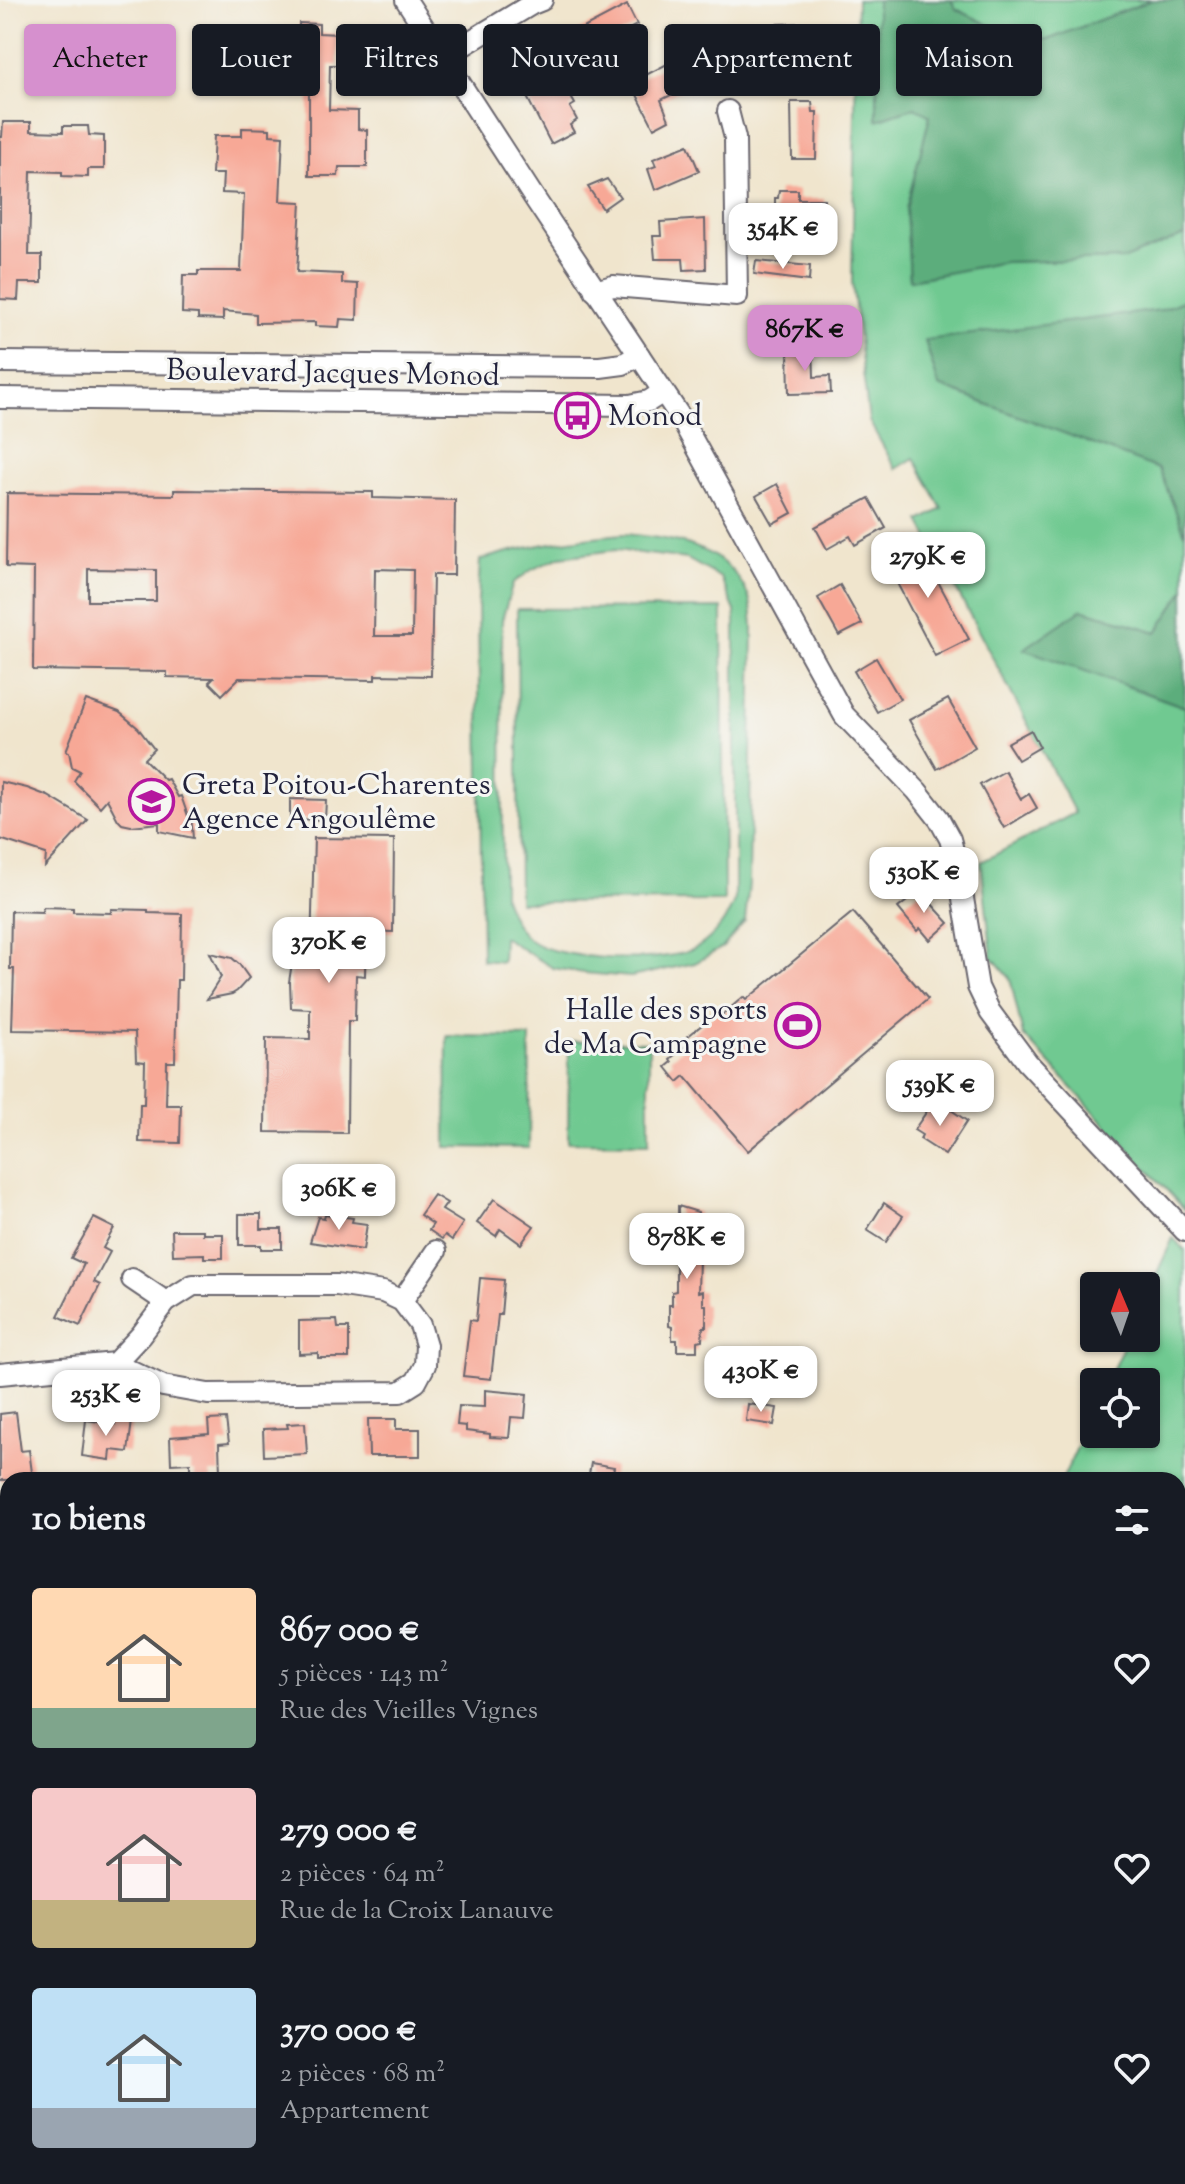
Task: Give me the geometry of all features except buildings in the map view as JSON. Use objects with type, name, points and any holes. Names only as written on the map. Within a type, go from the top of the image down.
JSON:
[{"type":"street","points":[[406,0],[422,24]]},
{"type":"street","points":[[467,43],[542,0]]},
{"type":"street","points":[[467,93],[679,415],[844,715],[917,791],[939,819],[950,839],[958,869],[978,987],[990,1012],[1027,1062],[1185,1231]]},
{"type":"street","points":[[595,291],[613,286],[737,296],[735,138],[728,111]]},
{"type":"street","points":[[4,362],[600,367],[623,364],[639,355]]},
{"type":"street","name":"Boulevard Jacques Monod","points":[[0,398],[630,405],[649,401],[663,392]]},
{"type":"street","points":[[402,1301],[436,1251]]},
{"type":"street","points":[[132,1279],[166,1302]]},
{"type":"street","points":[[0,1374],[115,1363],[163,1386],[208,1394],[400,1392],[416,1382],[425,1365],[426,1345],[420,1325],[402,1301],[383,1292],[337,1285],[193,1285],[166,1302],[115,1363]]},
{"type":"green space","points":[[857,0],[877,0],[877,24],[857,24]]},
{"type":"green space","points":[[877,0],[951,0],[956,9],[987,24],[896,24],[896,96],[1042,96],[1042,39],[1050,39],[1152,0],[1185,0],[1185,235],[1124,259],[1004,262],[910,280],[906,209],[930,116],[915,107],[877,120],[880,24],[877,24]]},
{"type":"green space","points":[[951,0],[1152,0],[1050,39],[1042,39],[1042,24],[987,24],[956,9]]},
{"type":"green space","points":[[855,96],[877,96],[877,120],[915,107],[930,116],[906,209],[910,280],[1004,262],[1124,259],[1185,235],[1185,300],[1161,310],[925,341],[939,386],[1159,469],[1185,534],[1185,590],[1157,632],[1082,609],[1025,649],[1185,707],[1185,1210],[1023,1035],[1010,978],[992,957],[981,862],[1075,813],[920,521],[942,509],[914,458],[896,469],[869,421],[852,282]]},
{"type":"green space","points":[[1185,300],[1185,534],[1159,469],[939,386],[925,340],[1161,310]]},
{"type":"green space","points":[[624,534],[661,538],[696,547],[726,565],[748,595],[753,626],[749,884],[745,921],[723,947],[695,963],[631,977],[553,968],[503,937],[502,962],[482,960],[480,560],[533,546]],"holes":[[[616,550],[687,559],[721,578],[735,611],[735,899],[716,932],[698,947],[684,953],[615,958],[590,957],[547,948],[522,933],[503,895],[502,620],[513,583],[533,569],[560,557]]]},
{"type":"green space","points":[[1184,590],[1185,707],[1024,649],[1082,609],[1157,632]]},
{"type":"green space","points":[[722,608],[724,901],[519,902],[517,609]]},
{"type":"green space","points":[[447,1036],[530,1037],[529,1148],[446,1147]]},
{"type":"green space","points":[[569,1041],[649,1042],[649,1143],[568,1142]]},
{"type":"green space","points":[[1173,1238],[1185,1250],[1185,1472],[1066,1472],[1080,1441],[1080,1448],[1160,1448],[1160,1368],[1113,1368],[1121,1352],[1160,1352],[1160,1272],[1157,1272]]},
{"type":"place","name":"Monod","points":[[577,415]]},
{"type":"place","name":"Greta Poitou-Charentes Agence Angoulême","points":[[151,801]]},
{"type":"place","name":"Halle des sports de Ma Campagne","points":[[798,1026]]}]
